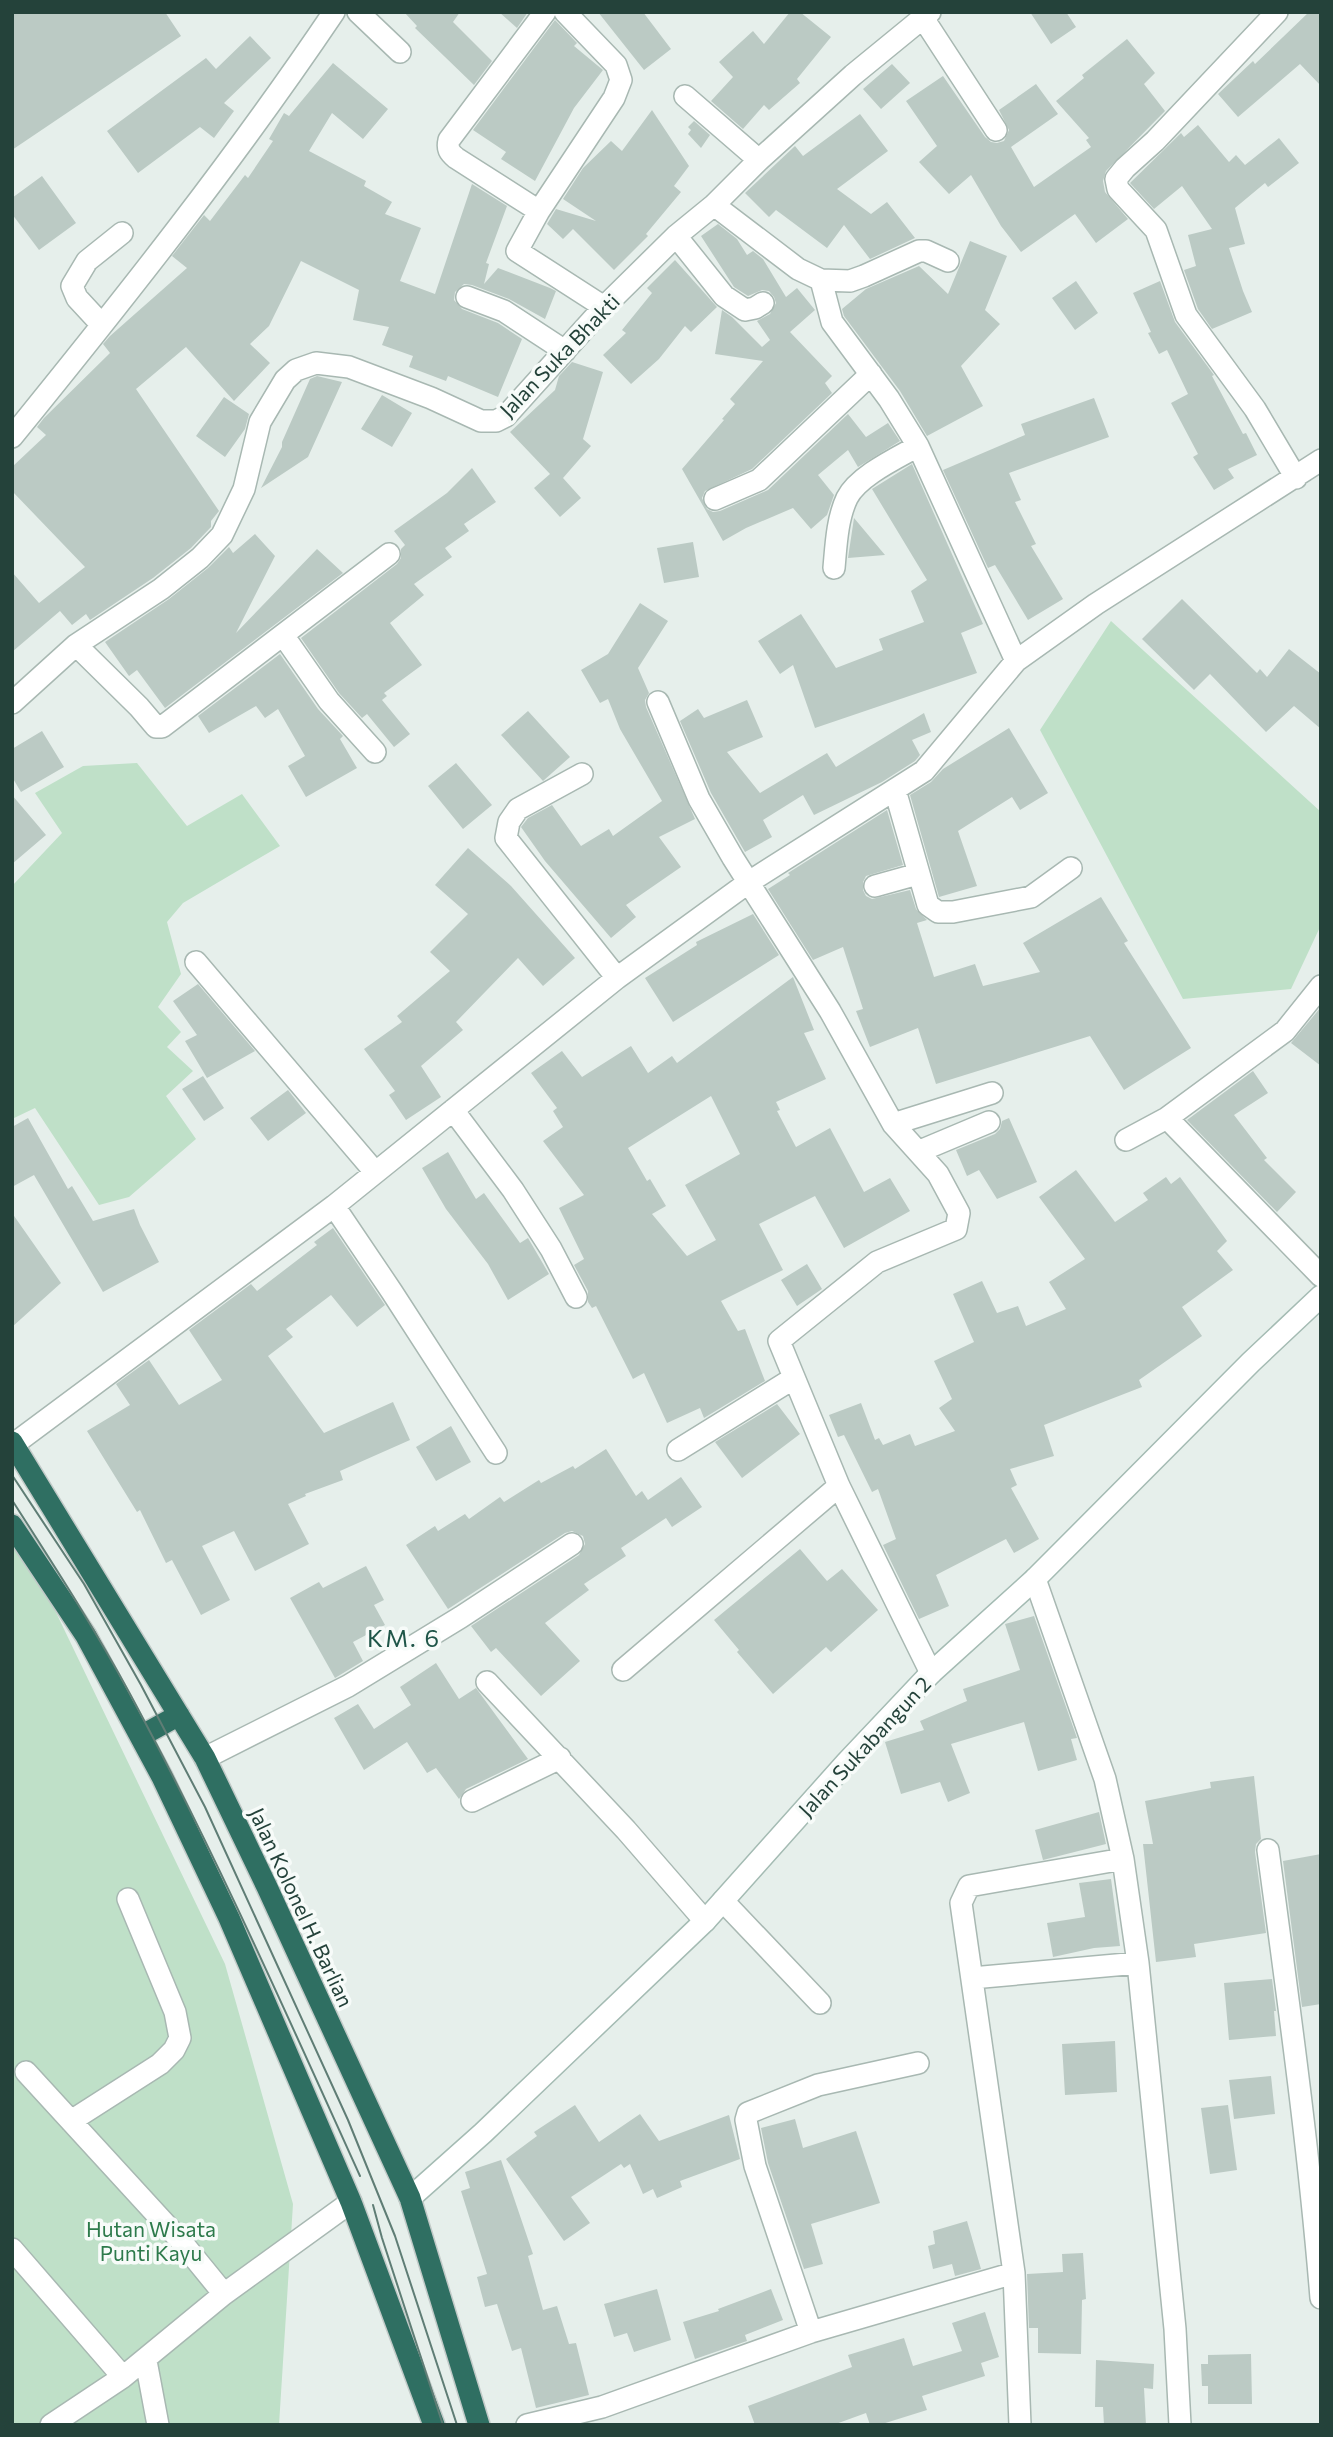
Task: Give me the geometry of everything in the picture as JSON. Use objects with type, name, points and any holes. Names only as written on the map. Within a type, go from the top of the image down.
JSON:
[{"type":"highway","name":"Jalan Kolonel H. Barlian","points":[[13,1443],[205,1758],[410,2198],[479,2425]]},
{"type":"highway","points":[[12,1524],[86,1636],[141,1736],[229,1919],[351,2202],[434,2425]]},
{"type":"highway","points":[[141,1736],[179,1715]]},
{"type":"street","points":[[12,437],[102,326],[203,194],[334,12]]},
{"type":"street","points":[[358,12],[400,52]]},
{"type":"street","points":[[539,211],[456,158],[448,146],[449,140],[545,12]]},
{"type":"street","points":[[565,12],[616,65],[621,80],[614,98],[539,211],[517,251],[604,307]]},
{"type":"street","points":[[1277,12],[1116,179],[1118,189],[1156,230],[1185,316],[1255,409],[1296,478]]},
{"type":"street","points":[[926,15],[996,130]]},
{"type":"street","name":"Jalan Suka Bhakti","points":[[12,703],[76,645],[161,589],[200,558],[222,535],[244,489],[260,422],[285,380],[296,370],[316,363],[349,367],[431,398],[481,421],[496,421],[506,416],[604,307],[676,236],[714,205],[759,160],[853,75],[926,15]]},
{"type":"street","points":[[685,96],[759,160]]},
{"type":"street","points":[[714,205],[797,270],[821,280],[850,281],[919,251],[926,251],[948,261]]},
{"type":"street","points":[[102,326],[77,298],[72,286],[87,261],[122,233]]},
{"type":"street","points":[[676,236],[724,296],[740,309],[755,308],[763,303]]},
{"type":"street","points":[[821,280],[832,322],[871,374],[918,446],[1016,661]]},
{"type":"street","points":[[467,297],[504,311],[565,351]]},
{"type":"street","points":[[715,499],[759,480],[871,374]]},
{"type":"street","points":[[834,568],[839,530],[848,496],[869,475],[918,446]]},
{"type":"street","points":[[13,1443],[334,1206],[617,978],[749,881],[923,771],[1016,661],[1097,604],[1321,460]]},
{"type":"street","points":[[76,645],[158,727],[162,727],[389,554]]},
{"type":"street","points":[[283,635],[329,701],[375,752]]},
{"type":"street","points":[[658,702],[699,799],[830,1011],[893,1124],[920,1151],[937,1174],[959,1213],[956,1228],[877,1262],[779,1341],[839,1486],[931,1674]]},
{"type":"street","points":[[582,774],[518,809],[509,822],[506,838],[617,978]]},
{"type":"street","points":[[895,790],[928,905],[939,912],[953,912],[1031,897],[1071,868]]},
{"type":"street","points":[[875,886],[918,874]]},
{"type":"street","points":[[196,962],[375,1172]]},
{"type":"street","points":[[1126,1140],[1167,1118],[1284,1031],[1321,986]]},
{"type":"street","points":[[893,1124],[992,1093]]},
{"type":"street","points":[[453,1110],[513,1190],[551,1249],[576,1297]]},
{"type":"street","points":[[1167,1118],[1321,1276]]},
{"type":"street","points":[[920,1151],[989,1122]]},
{"type":"street","points":[[334,1206],[496,1452]]},
{"type":"street","name":"Jalan Sukabangun 2","points":[[410,2198],[483,2133],[705,1921],[846,1763],[931,1674],[1035,1579],[1232,1381],[1321,1296]]},
{"type":"street","points":[[678,1450],[794,1378]]},
{"type":"street","points":[[623,1670],[839,1486]]},
{"type":"street","points":[[205,1758],[348,1686],[572,1545]]},
{"type":"street","points":[[1035,1579],[1105,1779],[1123,1858],[1139,1964],[1175,2329],[1180,2425]]},
{"type":"street","points":[[487,1682],[626,1830],[705,1921]]},
{"type":"street","points":[[472,1801],[560,1758]]},
{"type":"street","points":[[1268,1850],[1304,2130],[1321,2298]]},
{"type":"street","points":[[1020,2425],[1014,2273],[961,1903],[969,1886],[1123,1858]]},
{"type":"street","points":[[71,2121],[160,2064],[174,2050],[180,2038],[175,2012],[128,1899]]},
{"type":"street","points":[[723,1901],[820,2003]]},
{"type":"street","points":[[972,1978],[1139,1964]]},
{"type":"street","points":[[811,2332],[755,2166],[746,2120],[748,2113],[818,2085],[918,2063]]},
{"type":"street","points":[[26,2072],[225,2294]]},
{"type":"street","points":[[51,2425],[146,2361],[225,2294],[351,2202]]},
{"type":"street","points":[[12,2249],[123,2377]]},
{"type":"street","points":[[527,2425],[602,2407],[811,2332],[1014,2273]]},
{"type":"street","points":[[146,2361],[158,2425]]},
{"type":"green space","points":[[1111,621],[1321,812],[1321,925],[1291,989],[1183,999],[1040,730]]},
{"type":"green space","points":[[137,763],[187,826],[242,794],[280,846],[183,903],[167,922],[181,974],[158,1007],[181,1032],[167,1047],[193,1071],[166,1096],[196,1139],[129,1197],[99,1205],[35,1108],[12,1119],[12,886],[62,833],[35,793],[83,766]]},
{"type":"green space","name":"Hutan Wisata Punti Kayu","points":[[12,1535],[50,1600],[225,1964],[293,2204],[279,2425],[12,2425]]},
{"type":"building","points":[[12,12],[165,12],[181,36],[12,150]]},
{"type":"building","points":[[404,12],[460,12],[453,22],[492,61],[474,85],[415,28],[417,26]]},
{"type":"building","points":[[499,12],[528,12],[517,28]]},
{"type":"building","points":[[598,12],[643,12],[671,49],[644,70]]},
{"type":"building","points":[[790,12],[800,12],[831,37],[797,79],[800,83],[769,110],[764,105],[743,129],[711,101],[733,77],[719,62],[753,31],[764,44]]},
{"type":"building","points":[[1030,12],[1066,12],[1076,27],[1051,44]]},
{"type":"building","points":[[1309,12],[1321,12],[1321,86],[1300,64],[1238,117],[1218,94],[1253,61],[1255,64]]},
{"type":"building","points":[[555,20],[577,43],[574,46],[603,70],[574,108],[535,181],[501,159],[506,152],[473,130]]},
{"type":"building","points":[[250,36],[271,58],[224,103],[234,111],[214,138],[200,127],[138,173],[107,131],[206,58],[216,69]]},
{"type":"building","points":[[1127,39],[1155,73],[1144,84],[1165,111],[1106,171],[1103,181],[1105,192],[1128,219],[1096,243],[1075,214],[1021,252],[1001,226],[971,175],[949,194],[919,162],[937,146],[906,101],[943,76],[985,137],[997,143],[1004,141],[1009,130],[999,110],[1036,84],[1058,114],[1011,147],[1034,187],[1091,147],[1086,140],[1089,138],[1056,101],[1084,78],[1082,75]]},
{"type":"building","points":[[333,63],[388,109],[363,139],[332,113],[309,151],[366,181],[364,186],[392,202],[385,214],[421,228],[400,281],[435,294],[472,184],[507,206],[486,263],[489,264],[484,284],[498,268],[556,291],[545,319],[509,299],[472,285],[464,284],[455,292],[454,300],[462,309],[498,323],[522,339],[498,397],[448,376],[446,381],[409,367],[413,356],[382,345],[389,327],[353,320],[359,290],[301,261],[269,326],[250,344],[270,363],[234,401],[186,347],[136,389],[219,511],[211,521],[211,527],[191,548],[153,578],[90,620],[86,614],[72,625],[60,611],[12,652],[12,572],[39,603],[85,567],[12,491],[12,467],[46,435],[37,427],[44,418],[110,353],[103,344],[110,336],[187,268],[172,256],[204,215],[210,221],[245,175],[248,178],[273,141],[269,139],[284,113],[289,116]]},
{"type":"building","points":[[892,64],[910,83],[881,109],[863,89]]},
{"type":"building","points":[[652,110],[689,166],[674,186],[681,192],[646,234],[648,236],[614,270],[573,229],[563,239],[547,224],[556,209],[596,221],[563,199],[583,168],[611,141],[622,151]]},
{"type":"building","points":[[860,114],[888,151],[837,189],[871,214],[887,202],[915,238],[870,259],[844,225],[827,248],[776,210],[769,217],[745,193],[795,146],[803,156]]},
{"type":"building","points":[[694,121],[710,135],[701,148],[688,134],[691,130],[688,127]]},
{"type":"building","points":[[1198,125],[1229,162],[1236,155],[1245,165],[1279,138],[1299,163],[1268,187],[1265,183],[1235,208],[1245,244],[1229,248],[1252,312],[1212,329],[1198,309],[1184,270],[1196,266],[1188,235],[1212,229],[1182,186],[1154,209],[1130,183],[1181,133],[1184,137]]},
{"type":"building","points":[[42,176],[76,223],[39,250],[12,214],[12,198]]},
{"type":"building","points":[[718,224],[737,239],[747,255],[753,251],[763,259],[786,297],[797,288],[815,310],[790,332],[832,376],[825,383],[832,393],[752,469],[705,491],[702,498],[707,509],[720,511],[768,490],[848,414],[866,437],[888,423],[900,441],[858,467],[848,450],[818,475],[834,495],[827,515],[811,529],[793,508],[723,541],[682,469],[724,420],[722,419],[735,404],[730,399],[763,361],[715,354],[722,310],[762,347],[770,340],[757,321],[770,314],[776,303],[769,291],[762,290],[748,296],[734,287],[701,236]]},
{"type":"building","points":[[970,241],[1007,256],[985,310],[1000,324],[961,366],[983,406],[927,436],[900,391],[844,316],[842,309],[866,289],[919,266],[948,294]]},
{"type":"building","points":[[675,260],[717,307],[691,332],[685,326],[659,359],[631,384],[603,355],[626,333],[622,330],[652,293],[647,288]]},
{"type":"building","points":[[1076,281],[1098,313],[1075,330],[1052,298]]},
{"type":"building","points":[[1160,281],[1175,322],[1214,375],[1212,376],[1243,434],[1246,433],[1257,455],[1228,469],[1234,478],[1214,490],[1193,457],[1198,454],[1171,403],[1188,394],[1167,350],[1159,354],[1133,293]]},
{"type":"building","points":[[572,362],[603,372],[583,439],[591,446],[563,478],[581,498],[560,517],[534,488],[550,474],[510,432],[555,390],[559,376]]},
{"type":"building","points":[[317,376],[342,382],[308,457],[261,488],[282,447],[310,379]]},
{"type":"building","points":[[382,395],[412,413],[392,447],[361,429]]},
{"type":"building","points":[[224,397],[249,414],[245,429],[225,457],[196,436]]},
{"type":"building","points":[[1094,398],[1109,437],[1009,473],[1021,500],[1015,502],[1036,544],[1031,546],[1063,599],[1028,620],[995,565],[988,568],[943,470],[1025,435],[1021,424]]},
{"type":"building","points":[[912,464],[983,624],[961,633],[977,673],[815,728],[793,665],[780,674],[758,641],[801,614],[836,668],[883,650],[879,639],[924,622],[911,591],[927,580],[872,489]]},
{"type":"building","points":[[472,468],[496,502],[464,524],[469,531],[445,548],[452,557],[414,584],[424,595],[390,623],[422,665],[384,693],[387,696],[382,700],[410,734],[394,747],[367,714],[362,718],[339,693],[301,638],[397,564],[401,558],[401,549],[405,545],[394,531],[447,493]]},
{"type":"building","points":[[854,518],[885,555],[848,558]]},
{"type":"building","points":[[255,534],[275,556],[236,633],[317,549],[343,573],[165,708],[137,670],[129,676],[105,642],[169,599],[208,568],[229,547],[233,553]]},
{"type":"building","points":[[693,542],[699,577],[664,583],[657,548]]},
{"type":"building","points":[[1182,599],[1257,673],[1260,669],[1267,677],[1289,649],[1321,674],[1321,729],[1294,706],[1266,732],[1210,674],[1194,690],[1142,639]]},
{"type":"building","points":[[640,603],[668,621],[638,668],[649,693],[645,700],[646,707],[695,819],[659,837],[681,867],[626,905],[636,917],[611,938],[545,861],[521,827],[528,818],[552,805],[581,846],[609,829],[613,836],[662,801],[620,729],[608,699],[600,703],[581,670],[608,654]]},
{"type":"building","points":[[280,654],[318,709],[343,736],[340,739],[357,768],[306,797],[288,766],[305,756],[278,709],[265,718],[256,706],[209,733],[198,716]]},
{"type":"building","points":[[747,700],[763,737],[727,752],[760,793],[827,753],[836,767],[924,713],[931,732],[912,740],[920,755],[915,761],[882,782],[814,815],[803,795],[763,820],[772,837],[745,852],[711,793],[680,721],[698,709],[704,718]]},
{"type":"building","points":[[528,711],[570,757],[543,781],[501,735]]},
{"type":"building","points":[[1009,728],[1048,793],[1020,810],[1012,797],[958,831],[977,886],[939,897],[910,795],[931,782],[943,769]]},
{"type":"building","points":[[42,731],[64,767],[21,792],[12,777],[12,749]]},
{"type":"building","points":[[456,763],[492,805],[463,829],[428,786]]},
{"type":"building","points":[[12,795],[46,835],[12,864]]},
{"type":"building","points":[[887,810],[903,865],[866,876],[863,890],[866,896],[872,899],[910,890],[916,909],[927,920],[917,923],[934,977],[975,964],[983,986],[1040,972],[1023,943],[1101,897],[1128,941],[1124,943],[1191,1048],[1124,1090],[1090,1036],[936,1084],[918,1028],[870,1047],[856,1011],[863,1009],[843,947],[813,960],[768,889],[790,875],[788,873]]},
{"type":"building","points":[[468,848],[511,886],[575,958],[543,986],[518,958],[456,1022],[463,1030],[421,1066],[441,1097],[406,1120],[389,1095],[395,1091],[364,1049],[402,1022],[397,1016],[450,971],[430,952],[468,914],[435,885]]},
{"type":"building","points":[[753,914],[779,955],[673,1022],[645,978],[697,945],[696,942]]},
{"type":"building","points":[[793,977],[814,1030],[804,1033],[826,1079],[776,1102],[780,1110],[777,1111],[796,1147],[830,1128],[864,1192],[890,1178],[910,1211],[844,1248],[815,1196],[759,1224],[783,1270],[721,1301],[738,1331],[745,1329],[765,1381],[704,1418],[700,1408],[667,1423],[644,1373],[633,1379],[596,1306],[592,1308],[588,1302],[588,1291],[574,1265],[584,1259],[559,1208],[584,1195],[543,1141],[563,1127],[553,1111],[557,1108],[531,1073],[562,1051],[582,1077],[631,1046],[648,1073],[672,1056],[677,1063]],"holes":[[[711,1096],[740,1154],[685,1185],[716,1240],[687,1256],[652,1214],[666,1206],[650,1179],[647,1181],[628,1148]]]},
{"type":"building","points":[[198,984],[255,1051],[207,1078],[185,1041],[197,1035],[173,1001]]},
{"type":"building","points":[[1321,1007],[1321,1066],[1291,1043]]},
{"type":"building","points":[[1253,1071],[1268,1093],[1234,1115],[1267,1158],[1264,1160],[1296,1192],[1277,1212],[1187,1120]]},
{"type":"building","points":[[203,1076],[224,1108],[204,1121],[182,1089]]},
{"type":"building","points":[[288,1090],[306,1113],[268,1141],[250,1118]]},
{"type":"building","points":[[28,1118],[68,1189],[72,1186],[93,1221],[134,1209],[159,1262],[103,1292],[34,1175],[12,1187],[12,1127]]},
{"type":"building","points":[[1009,1118],[1037,1182],[997,1199],[979,1170],[967,1176],[956,1150],[995,1134],[1002,1121]]},
{"type":"building","points":[[448,1152],[476,1199],[484,1193],[520,1243],[528,1238],[549,1274],[508,1300],[488,1264],[446,1209],[422,1168]]},
{"type":"building","points":[[1076,1170],[1115,1222],[1148,1200],[1143,1193],[1166,1177],[1171,1184],[1180,1177],[1227,1241],[1217,1251],[1233,1270],[1182,1307],[1202,1336],[1139,1380],[1142,1387],[1044,1425],[1054,1456],[1010,1469],[1017,1485],[1011,1488],[1039,1539],[1014,1553],[1006,1539],[936,1575],[949,1606],[919,1619],[883,1545],[896,1539],[878,1489],[872,1492],[844,1435],[838,1437],[829,1415],[861,1403],[875,1440],[879,1438],[883,1445],[910,1434],[915,1446],[955,1431],[939,1408],[952,1399],[934,1361],[974,1342],[953,1294],[982,1281],[997,1313],[1018,1306],[1026,1326],[1066,1309],[1049,1282],[1085,1259],[1039,1197]]},
{"type":"building","points":[[12,1213],[61,1283],[12,1327]]},
{"type":"building","points":[[333,1228],[385,1305],[357,1327],[331,1295],[286,1329],[293,1337],[268,1356],[324,1433],[393,1402],[410,1440],[340,1471],[343,1480],[305,1494],[306,1496],[288,1504],[309,1544],[255,1571],[234,1531],[202,1546],[230,1600],[201,1615],[172,1560],[166,1563],[140,1510],[137,1512],[87,1431],[130,1405],[116,1384],[149,1360],[179,1405],[222,1380],[189,1330],[251,1284],[257,1291],[317,1245],[314,1242]]},
{"type":"building","points":[[807,1264],[822,1289],[797,1306],[781,1280]]},
{"type":"building","points":[[777,1404],[800,1434],[742,1478],[715,1442]]},
{"type":"building","points":[[451,1426],[471,1462],[436,1481],[416,1447]]},
{"type":"building","points":[[606,1449],[636,1496],[642,1491],[648,1500],[681,1477],[702,1507],[672,1527],[666,1518],[621,1548],[626,1556],[584,1584],[589,1590],[545,1623],[580,1661],[541,1696],[496,1648],[491,1652],[471,1626],[579,1555],[585,1544],[583,1536],[572,1531],[565,1533],[448,1609],[406,1545],[435,1526],[438,1531],[465,1514],[469,1519],[500,1497],[504,1502],[539,1480],[541,1483],[573,1466],[575,1469]]},
{"type":"building","points":[[800,1549],[827,1581],[842,1569],[878,1610],[831,1652],[826,1647],[773,1694],[714,1620]]},
{"type":"building","points":[[366,1566],[384,1600],[374,1605],[385,1625],[353,1642],[363,1661],[335,1678],[290,1598],[319,1582],[323,1588]]},
{"type":"building","points":[[1034,1616],[1077,1738],[1071,1739],[1077,1760],[1038,1771],[1024,1722],[951,1744],[970,1793],[948,1802],[940,1782],[901,1794],[885,1742],[924,1730],[920,1721],[967,1701],[963,1689],[1020,1670],[1005,1624]]},
{"type":"building","points":[[436,1663],[459,1699],[476,1688],[528,1759],[466,1789],[459,1799],[436,1768],[427,1773],[407,1742],[364,1770],[334,1718],[358,1704],[374,1729],[411,1705],[400,1687]]},
{"type":"building","points":[[1254,1776],[1261,1839],[1256,1844],[1255,1852],[1266,1933],[1194,1944],[1196,1957],[1156,1962],[1143,1844],[1153,1844],[1145,1801],[1211,1788],[1210,1782]]},
{"type":"building","points":[[1099,1812],[1106,1844],[1043,1860],[1035,1830]]},
{"type":"building","points":[[1321,1854],[1321,2004],[1302,2007],[1283,1861]]},
{"type":"building","points":[[1111,1879],[1120,1946],[1094,1948],[1053,1957],[1047,1923],[1085,1917],[1079,1883]]},
{"type":"building","points":[[1272,1979],[1276,2036],[1229,2040],[1224,1983]]},
{"type":"building","points":[[1115,2041],[1117,2092],[1065,2095],[1062,2044]]},
{"type":"building","points":[[1271,2076],[1275,2114],[1234,2119],[1229,2080]]},
{"type":"building","points":[[575,2105],[599,2142],[640,2114],[659,2141],[729,2115],[740,2159],[680,2181],[682,2187],[657,2198],[653,2189],[643,2194],[630,2164],[624,2168],[621,2164],[571,2197],[590,2223],[564,2241],[506,2159],[537,2136],[534,2132]]},
{"type":"building","points":[[1228,2105],[1237,2170],[1210,2174],[1201,2108]]},
{"type":"building","points":[[795,2119],[803,2148],[856,2131],[880,2203],[811,2224],[823,2264],[804,2269],[768,2163],[761,2128]]},
{"type":"building","points":[[501,2160],[533,2254],[528,2256],[543,2310],[557,2306],[569,2344],[576,2343],[589,2395],[536,2408],[521,2348],[512,2351],[497,2304],[485,2307],[477,2277],[487,2274],[461,2191],[470,2188],[465,2172]]},
{"type":"building","points":[[967,2221],[981,2269],[955,2276],[952,2264],[933,2269],[928,2246],[935,2244],[933,2231]]},
{"type":"building","points":[[1083,2253],[1086,2299],[1082,2300],[1081,2354],[1038,2353],[1038,2328],[1029,2328],[1027,2274],[1063,2272],[1062,2254]]},
{"type":"building","points":[[657,2289],[671,2340],[634,2352],[627,2333],[614,2337],[604,2304]]},
{"type":"building","points":[[771,2289],[783,2320],[745,2335],[747,2341],[695,2359],[683,2322],[719,2311],[718,2309]]},
{"type":"building","points":[[985,2312],[999,2357],[981,2363],[985,2376],[922,2396],[927,2410],[879,2425],[870,2425],[866,2413],[833,2425],[755,2425],[748,2406],[852,2367],[848,2355],[904,2338],[913,2366],[962,2351],[952,2323]]},
{"type":"building","points":[[1251,2354],[1252,2404],[1208,2404],[1208,2386],[1202,2386],[1201,2364],[1208,2364],[1208,2355]]},
{"type":"building","points":[[1096,2360],[1154,2364],[1153,2389],[1144,2388],[1146,2425],[1104,2425],[1103,2407],[1095,2407]]},
{"type":"tram line","points":[[12,1475],[84,1584],[205,1807],[348,2120],[395,2236],[457,2425]]},
{"type":"tram line","points":[[12,1500],[102,1644],[161,1753],[249,1933],[360,2176]]},
{"type":"tram line","points":[[373,2205],[443,2425]]},
{"type":"district","name":"KM. 6","points":[[404,1637]]}]
